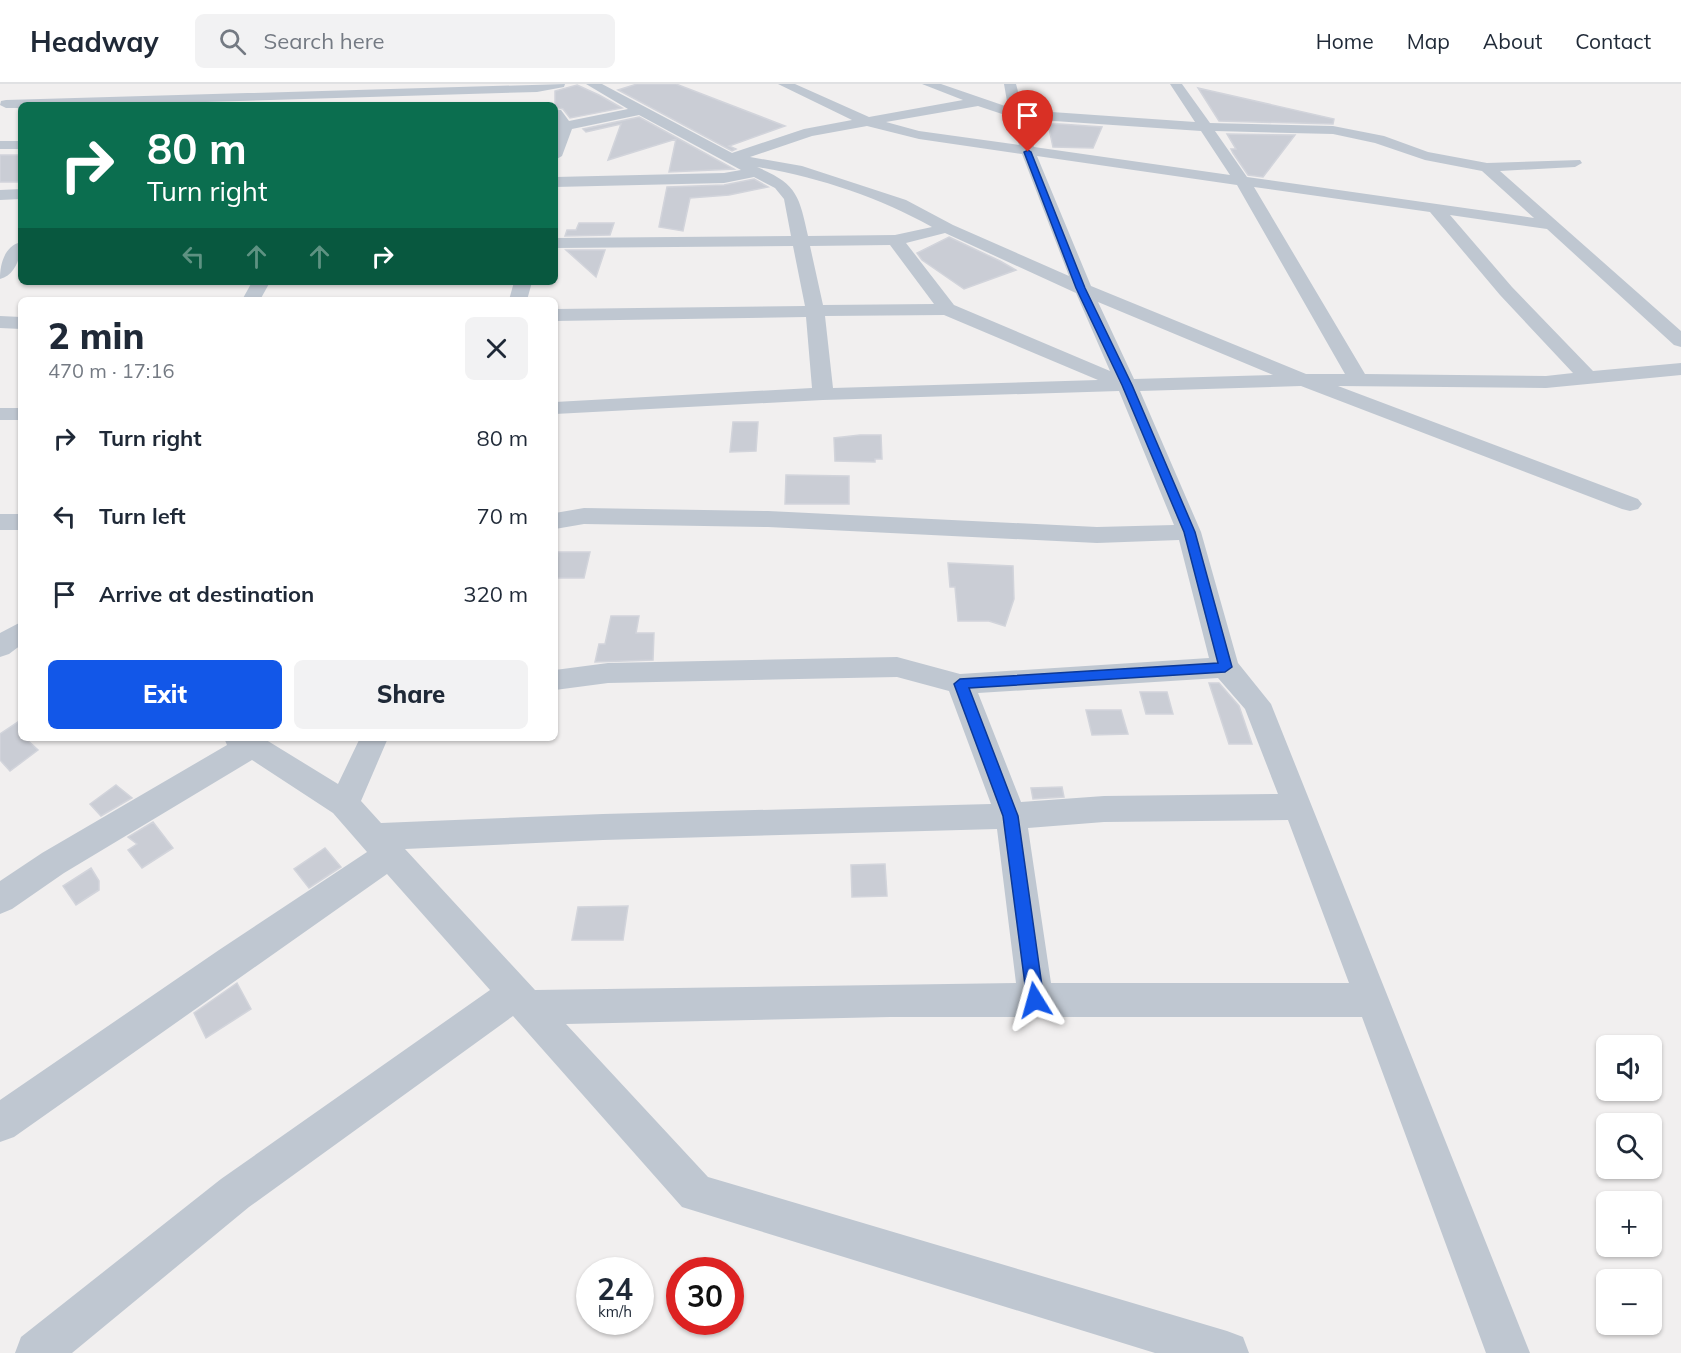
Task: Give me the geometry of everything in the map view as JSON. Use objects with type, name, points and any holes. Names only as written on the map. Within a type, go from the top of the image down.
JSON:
[{"type":"street","points":[[198,102],[230,84]]},
{"type":"street","points":[[198,102],[411,88],[540,92],[559,84]]},
{"type":"street","points":[[592,84],[780,185],[792,198],[799,242],[815,312],[823,394]]},
{"type":"street","points":[[784,84],[868,122],[920,135],[1552,225]]},
{"type":"street","points":[[928,84],[1015,114],[1208,127],[1333,130],[1379,139],[1425,156],[1486,167],[1575,163]]},
{"type":"street","points":[[1010,84],[1015,114],[1028,152],[1080,288],[1127,385],[1189,532],[1225,667],[1257,704],[1508,1353]]},
{"type":"street","points":[[1176,84],[1208,127],[1243,182],[1359,382]]},
{"type":"street","points":[[3,105],[45,88]]},
{"type":"street","points":[[398,102],[411,88]]},
{"type":"street","points":[[732,158],[808,132],[978,102]]},
{"type":"street","points":[[3,105],[18,105]]},
{"type":"street","points":[[561,127],[642,110]]},
{"type":"street","points":[[0,145],[18,145]]},
{"type":"street","points":[[732,158],[797,169],[900,203],[947,228],[1080,288],[1303,380],[1630,504]]},
{"type":"street","points":[[1486,167],[1681,341]]},
{"type":"street","points":[[558,182],[724,178],[757,172]]},
{"type":"street","points":[[0,195],[18,194]]},
{"type":"street","points":[[1435,208],[1506,291],[1588,378]]},
{"type":"street","points":[[558,243],[895,240],[947,228]]},
{"type":"street","points":[[895,240],[947,309]]},
{"type":"street","points":[[0,274],[14,251]]},
{"type":"street","points":[[558,315],[947,309],[1127,385]]},
{"type":"street","points":[[0,322],[18,322]]},
{"type":"street","points":[[558,408],[823,394],[1303,380],[1546,382],[1681,369]]},
{"type":"street","points":[[0,414],[18,414]]},
{"type":"street","points":[[558,520],[596,516],[768,519],[1097,535],[1189,532]]},
{"type":"street","points":[[0,522],[18,522]]},
{"type":"street","points":[[558,680],[608,673],[897,667],[960,684],[1225,667]]},
{"type":"street","points":[[960,684],[1011,816],[1035,1000]]},
{"type":"street","points":[[344,804],[373,741]]},
{"type":"street","points":[[0,899],[244,742],[344,804],[696,1193],[1227,1353]]},
{"type":"street","points":[[0,1123],[231,961],[383,846],[603,827],[1011,816],[1104,809],[1298,807]]},
{"type":"street","points":[[37,1353],[235,1193],[522,1000],[1373,1000]]},
{"type":"building","points":[[637,84],[676,84],[785,126],[729,146],[736,149],[732,151],[618,90]]},
{"type":"building","points":[[577,85],[622,108],[570,118],[563,109],[558,108],[558,102],[555,102],[555,91]]},
{"type":"building","points":[[1198,88],[1334,119],[1333,124],[1219,121]]},
{"type":"building","points":[[639,117],[734,169],[669,172],[676,139],[608,160],[621,124],[586,132],[583,129]]},
{"type":"building","points":[[1048,124],[1102,127],[1093,148],[1053,147]]},
{"type":"building","points":[[1227,134],[1295,135],[1263,177],[1248,175],[1233,153],[1231,149],[1236,149]]},
{"type":"building","points":[[0,155],[18,155],[18,182],[0,182]]},
{"type":"building","points":[[754,179],[768,187],[729,195],[690,198],[683,231],[659,227],[667,187],[724,185]]},
{"type":"building","points":[[579,223],[614,223],[610,235],[565,236],[567,230],[576,230]]},
{"type":"building","points":[[949,237],[1016,270],[964,289],[922,260],[917,253]]},
{"type":"building","points":[[566,250],[605,250],[596,277]]},
{"type":"building","points":[[733,422],[758,422],[756,451],[730,452]]},
{"type":"building","points":[[881,435],[882,459],[875,459],[875,462],[835,461],[834,438]]},
{"type":"building","points":[[786,475],[849,476],[849,504],[785,504]]},
{"type":"building","points":[[558,552],[590,552],[584,578],[558,578]]},
{"type":"building","points":[[948,563],[1013,566],[1014,599],[1005,626],[989,621],[958,621],[955,587],[950,587]]},
{"type":"building","points":[[611,616],[639,616],[636,633],[654,633],[653,660],[595,662],[599,644],[605,644]]},
{"type":"building","points":[[1209,683],[1219,683],[1239,706],[1252,744],[1229,744]]},
{"type":"building","points":[[1140,692],[1167,692],[1173,714],[1146,714]]},
{"type":"building","points":[[1086,710],[1121,710],[1128,734],[1092,735]]},
{"type":"building","points":[[18,722],[18,741],[28,741],[38,750],[10,771],[0,760],[0,734]]},
{"type":"building","points":[[116,785],[132,798],[101,816],[90,804]]},
{"type":"building","points":[[1062,787],[1064,797],[1033,799],[1031,788]]},
{"type":"building","points":[[153,822],[173,848],[142,868],[128,850],[137,844],[128,837]]},
{"type":"building","points":[[325,848],[341,867],[309,888],[294,869]]},
{"type":"building","points":[[885,864],[887,896],[852,897],[851,865]]},
{"type":"building","points":[[91,868],[99,881],[99,890],[76,905],[63,886]]},
{"type":"building","points":[[628,906],[623,940],[572,940],[578,907]]},
{"type":"building","points":[[237,983],[251,1009],[206,1038],[194,1013]]},
{"type":"route","points":[[1028,152],[1080,288],[1127,385],[1189,532],[1225,667],[960,684],[1011,816],[1035,1000]]}]
